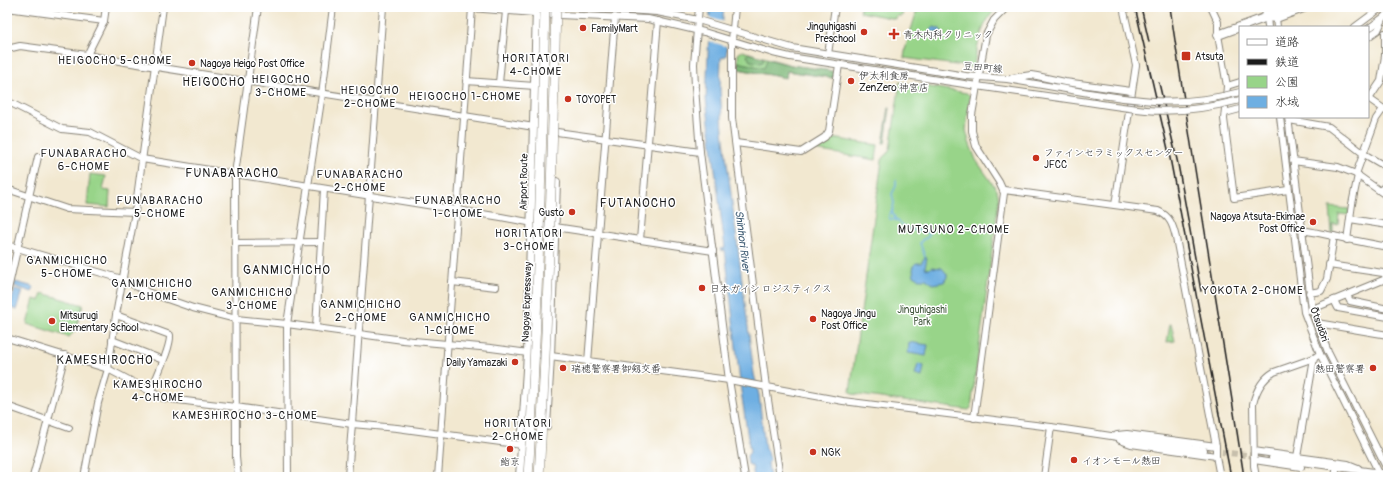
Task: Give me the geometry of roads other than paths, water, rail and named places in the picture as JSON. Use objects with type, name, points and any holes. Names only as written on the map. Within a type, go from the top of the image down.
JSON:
[{"type":"highway","name":"Nagoya Expressway","points":[[528,477],[539,244],[545,7]]},
{"type":"highway","points":[[550,7],[550,90]]},
{"type":"highway","points":[[539,477],[545,369],[558,10]]},
{"type":"highway","points":[[532,477],[536,422],[541,291],[539,244]]},
{"type":"main road","points":[[1266,7],[1267,17]]},
{"type":"main road","points":[[1242,26],[1288,7]]},
{"type":"main road","points":[[1275,12],[1306,7]]},
{"type":"main road","name":"Airport Route","points":[[520,477],[528,354],[536,10]]},
{"type":"main road","points":[[543,477],[550,357],[555,227],[558,10]]},
{"type":"main road","points":[[1218,35],[1239,27]]},
{"type":"street","points":[[87,55],[104,21],[106,7]]},
{"type":"street","points":[[84,477],[98,403],[108,369],[122,279],[135,212],[162,7]]},
{"type":"street","points":[[238,477],[236,457],[235,174],[258,7]]},
{"type":"street","points":[[288,477],[287,324],[322,94],[332,7]]},
{"type":"street","points":[[348,477],[383,7]]},
{"type":"street","points":[[458,7],[506,11],[558,10],[658,21],[697,30]]},
{"type":"street","points":[[580,7],[615,8],[657,12],[698,20]]},
{"type":"street","points":[[699,7],[694,64],[700,152],[712,251],[744,477]]},
{"type":"street","points":[[735,7],[732,40],[732,118],[764,387],[780,477]]},
{"type":"street","points":[[828,54],[836,7]]},
{"type":"street","points":[[974,418],[1004,190],[976,146],[972,131],[972,115],[984,41],[994,20],[1008,7]]},
{"type":"street","points":[[1115,205],[1136,65],[1123,7]]},
{"type":"street","points":[[1212,7],[1218,22],[1218,35],[1227,86],[1224,119],[1234,198],[1288,190]]},
{"type":"street","points":[[1356,26],[1382,7]]},
{"type":"street","points":[[7,8],[104,21]]},
{"type":"street","points":[[438,477],[472,8]]},
{"type":"street","points":[[500,83],[506,11]]},
{"type":"street","points":[[1275,12],[1277,26]]},
{"type":"street","points":[[1369,28],[1386,16]]},
{"type":"street","points":[[1369,36],[1378,30],[1386,16]]},
{"type":"street","points":[[588,362],[615,17]]},
{"type":"street","points":[[1267,17],[1268,26]]},
{"type":"street","name":"豆田町線","points":[[698,20],[726,30],[792,48],[966,76],[1007,79],[1126,99],[1163,102],[1204,100],[1239,92]]},
{"type":"street","points":[[640,240],[658,21]]},
{"type":"street","name":"豆田町線","points":[[697,30],[773,53],[839,65],[1146,110],[1164,111],[1205,108],[1239,100]]},
{"type":"street","points":[[1369,98],[1381,81],[1385,56],[1387,33],[1378,30]]},
{"type":"street","points":[[7,49],[20,46],[87,55],[534,127]]},
{"type":"street","points":[[736,143],[801,152],[825,137],[829,131],[839,65]]},
{"type":"street","points":[[1007,79],[1030,75],[1065,82],[1131,91]]},
{"type":"street","points":[[466,81],[535,86]]},
{"type":"street","points":[[1227,86],[1239,82]]},
{"type":"street","points":[[1347,240],[1357,175],[1376,119],[1386,111],[1369,100]]},
{"type":"street","points":[[7,101],[62,129],[90,132],[142,160],[712,251]]},
{"type":"street","points":[[1225,113],[1239,109]]},
{"type":"street","name":"Ōtsudōri","points":[[1280,118],[1304,312],[1320,354],[1380,475]]},
{"type":"street","points":[[1288,119],[1329,127],[1364,154],[1388,168]]},
{"type":"street","name":"Ōtsudōri","points":[[1288,119],[1312,309],[1328,352],[1388,472]]},
{"type":"street","points":[[557,132],[700,152]]},
{"type":"street","points":[[7,294],[38,157]]},
{"type":"street","points":[[1293,161],[1338,167],[1357,175],[1387,196],[1388,199]]},
{"type":"street","points":[[1380,191],[1388,183]]},
{"type":"street","points":[[7,189],[67,209],[135,212]]},
{"type":"street","points":[[316,328],[324,189]]},
{"type":"street","points":[[1004,190],[1158,211],[1166,216],[1173,226],[1216,446],[1216,456],[1220,477]]},
{"type":"street","points":[[1350,219],[1388,225]]},
{"type":"street","points":[[1302,230],[1388,247]]},
{"type":"street","points":[[1310,293],[1321,292],[1327,279],[1334,236]]},
{"type":"street","points":[[235,243],[321,242]]},
{"type":"street","points":[[7,245],[122,279],[147,292],[193,308],[236,319],[359,333],[403,340],[492,348],[731,381],[843,400],[1051,427],[1204,450]]},
{"type":"street","points":[[1304,312],[1388,278],[1383,273],[1329,265]]},
{"type":"street","points":[[452,282],[496,287]]},
{"type":"street","points":[[1347,295],[1350,301],[1388,309]]},
{"type":"street","points":[[1334,300],[1338,308],[1388,317]]},
{"type":"street","points":[[116,315],[170,335],[163,360],[151,391]]},
{"type":"street","points":[[1317,323],[1388,335]]},
{"type":"street","points":[[7,338],[108,369],[163,398],[201,404],[236,407],[288,416],[397,428],[522,445]]},
{"type":"street","points":[[112,340],[163,360]]},
{"type":"street","points":[[1256,477],[1254,460],[1254,398],[1264,379],[1274,372],[1314,358],[1320,354]]},
{"type":"street","points":[[33,477],[65,355]]},
{"type":"street","points":[[1297,457],[1314,358]]},
{"type":"street","points":[[7,406],[69,428]]},
{"type":"street","points":[[1044,477],[1051,427]]},
{"type":"street","points":[[1109,436],[1127,434],[1216,446]]},
{"type":"street","points":[[1109,436],[1131,444],[1216,456]]},
{"type":"street","points":[[1254,451],[1348,464],[1367,472]]},
{"type":"street","points":[[1272,458],[1380,475],[1388,472]]},
{"type":"street","points":[[1254,460],[1335,474],[1367,472]]},
{"type":"water","points":[[710,7],[724,7],[723,40],[727,49],[726,56],[721,58],[720,89],[723,131],[754,374],[759,395],[765,449],[768,452],[770,460],[768,463],[770,477],[754,477],[752,466],[748,464],[747,456],[750,452],[741,391],[725,250],[721,251],[720,249],[725,248],[706,99]]},
{"type":"water","points":[[934,27],[940,29],[942,33],[939,36],[937,31],[932,33],[938,38],[937,39],[930,33]]},
{"type":"water","points":[[925,257],[927,258],[925,268],[942,268],[947,274],[944,282],[933,284],[926,279],[919,279],[914,276],[914,265],[916,263],[921,263]]},
{"type":"water","points":[[15,282],[34,287],[32,292],[14,286]]},
{"type":"water","points":[[15,289],[23,291],[17,310],[10,307]]},
{"type":"water","points":[[909,342],[928,345],[926,356],[908,353]]},
{"type":"water","points":[[918,364],[924,366],[922,377],[915,375]]},
{"type":"waterway","points":[[896,180],[896,186],[892,194],[894,203],[892,212],[896,220],[908,229],[928,232],[928,237],[920,243],[925,257]]},
{"type":"waterway","points":[[892,210],[889,216],[890,219],[896,220]]},
{"type":"tunnel","points":[[1204,450],[1272,458]]},
{"type":"railway","points":[[1135,7],[1170,158],[1231,477]]},
{"type":"railway","points":[[1141,7],[1149,42]]},
{"type":"railway","points":[[1170,7],[1244,477]]},
{"type":"railway","points":[[1159,83],[1178,164],[1201,291]]},
{"type":"place","name":"FamilyMart","points":[[583,28]]},
{"type":"place","name":"Jinguhigashi Preschool","points":[[864,32]]},
{"type":"place","name":"青木内科クリニック","points":[[894,34]]},
{"type":"place","name":"Atsuta","points":[[1186,56]]},
{"type":"place","name":"Nagoya Heigo Post Office","points":[[192,63]]},
{"type":"place","name":"伊太利食房 ZenZero 神宮店","points":[[851,81]]},
{"type":"place","name":"TOYOPET","points":[[568,99]]},
{"type":"place","name":"ファインセラミックスセンター JFCC","points":[[1036,158]]},
{"type":"place","name":"Gusto","points":[[572,212]]},
{"type":"place","name":"Nagoya Atsuta-Ekimae Post Office","points":[[1313,222]]},
{"type":"place","name":"日本ガイシ ロジスティクス","points":[[702,288]]},
{"type":"place","name":"Nagoya Jingu Post Office","points":[[813,319]]},
{"type":"place","name":"Mitsurugi Elementary School","points":[[52,321]]},
{"type":"place","name":"Daily Yamazaki","points":[[515,362]]},
{"type":"place","name":"瑞穂警察署御剱交番","points":[[563,368]]},
{"type":"place","name":"熱田警察署","points":[[1373,368]]},
{"type":"place","name":"鮨京","points":[[510,449]]},
{"type":"place","name":"NGK","points":[[813,452]]},
{"type":"place","name":"イオンモール熱田","points":[[1074,460]]},
{"type":"district","name":"HEIGOCHO 5-CHOME","points":[[115,60]]},
{"type":"district","name":"HORITATORI 4-CHOME","points":[[536,64]]},
{"type":"district","name":"HEIGOCHO","points":[[214,82]]},
{"type":"district","name":"HEIGOCHO 3-CHOME","points":[[281,85]]},
{"type":"district","name":"HEIGOCHO 2-CHOME","points":[[370,96]]},
{"type":"district","name":"HEIGOCHO 1-CHOME","points":[[465,96]]},
{"type":"district","name":"FUNABARACHO 6-CHOME","points":[[84,159]]},
{"type":"district","name":"FUNABARACHO","points":[[232,173]]},
{"type":"district","name":"FUNABARACHO 2-CHOME","points":[[360,180]]},
{"type":"district","name":"FUTANOCHO","points":[[638,203]]},
{"type":"district","name":"FUNABARACHO 5-CHOME","points":[[160,206]]},
{"type":"district","name":"FUNABARACHO 1-CHOME","points":[[458,206]]},
{"type":"district","name":"MUTSUNO 2-CHOME","points":[[954,229]]},
{"type":"district","name":"HORITATORI 3-CHOME","points":[[529,239]]},
{"type":"district","name":"GANMICHICHO 5-CHOME","points":[[67,266]]},
{"type":"district","name":"GANMICHICHO","points":[[287,270]]},
{"type":"district","name":"GANMICHICHO 4-CHOME","points":[[152,289]]},
{"type":"district","name":"YOKOTA 2-CHOME","points":[[1253,290]]},
{"type":"district","name":"GANMICHICHO 3-CHOME","points":[[252,298]]},
{"type":"district","name":"GANMICHICHO 2-CHOME","points":[[361,310]]},
{"type":"district","name":"GANMICHICHO 1-CHOME","points":[[450,323]]},
{"type":"district","name":"KAMESHIROCHO","points":[[105,360]]},
{"type":"district","name":"KAMESHIROCHO 4-CHOME","points":[[158,390]]},
{"type":"district","name":"KAMESHIROCHO 3-CHOME","points":[[245,415]]},
{"type":"district","name":"HORITATORI 2-CHOME","points":[[518,429]]},
{"type":"water label","name":"Shinhori River","points":[[743,241]]},
{"type":"park label","name":"Jinguhigashi Park","points":[[922,314]]}]
